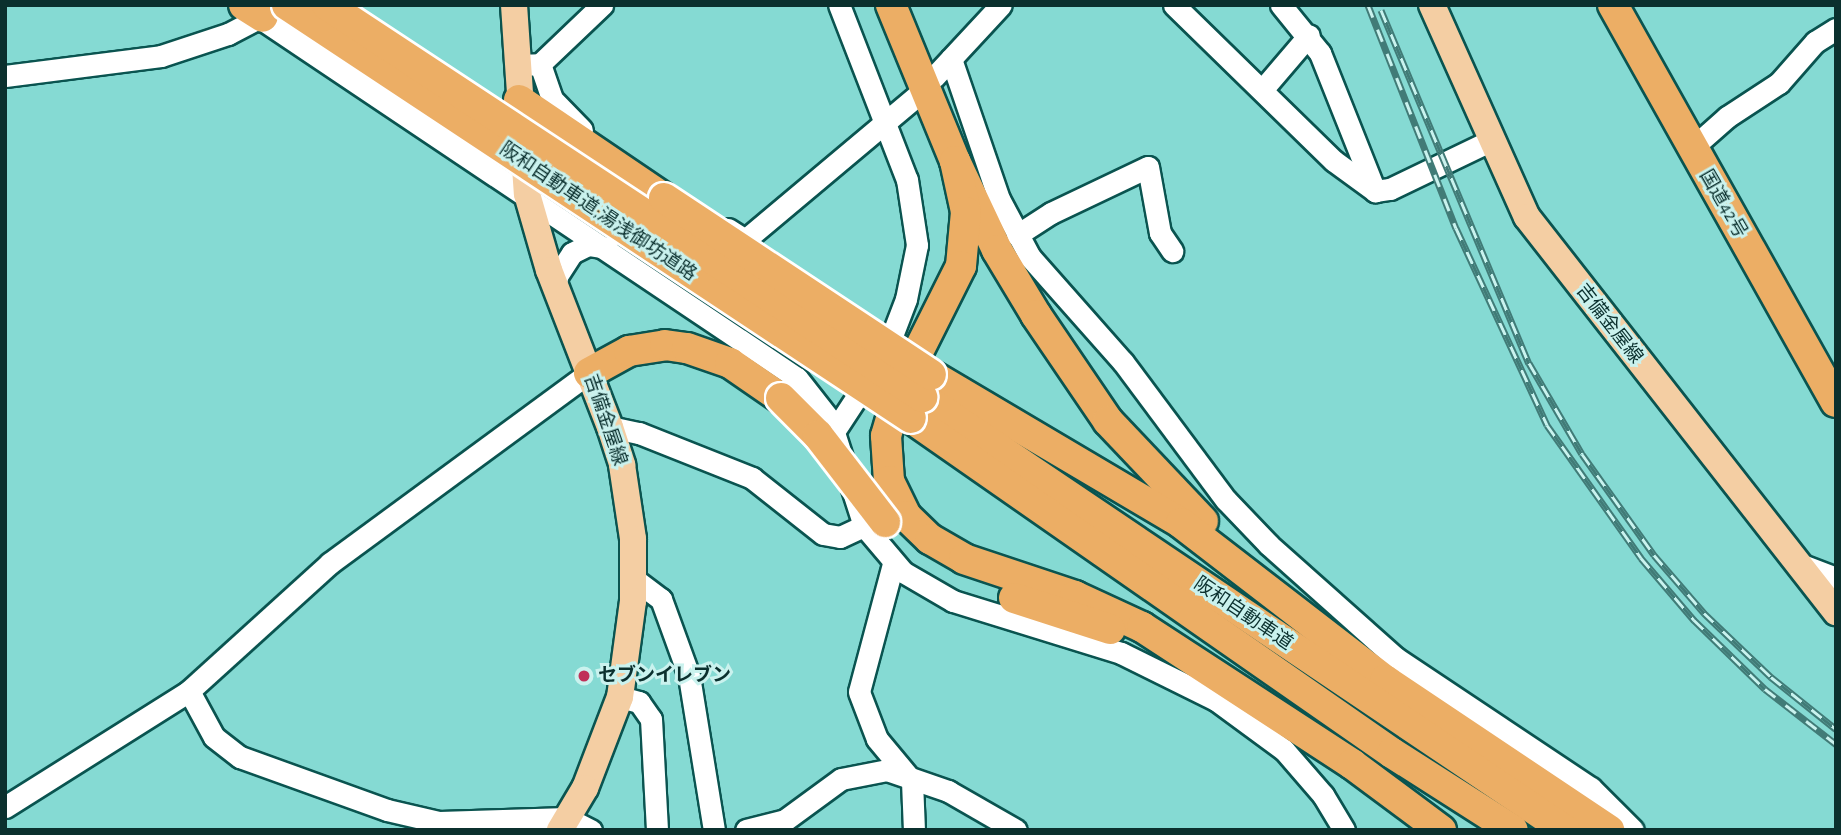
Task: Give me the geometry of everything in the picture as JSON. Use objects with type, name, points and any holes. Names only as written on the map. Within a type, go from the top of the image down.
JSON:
[{"type":"highway","name":"阪和自動車道;湯浅御坊道路","points":[[327,5],[921,397]]},
{"type":"highway","points":[[891,5],[955,161],[997,250],[1108,421],[1193,512],[1318,626]]},
{"type":"highway","name":"国道42号","points":[[1613,5],[1836,402]]},
{"type":"highway","name":"阪和自動車道;湯浅御坊道路","points":[[268,8],[921,397]]},
{"type":"highway","points":[[519,100],[664,198],[921,397],[1171,516],[1318,626],[1385,680],[1609,830]]},
{"type":"highway","points":[[955,161],[966,212],[961,266],[891,409],[886,462],[895,498],[906,516],[940,547],[1112,611],[1258,701],[1441,830]]},
{"type":"highway","points":[[589,373],[629,351],[665,345],[687,348],[730,363],[781,398],[818,435],[875,524],[926,561],[950,575],[1111,630],[1258,701]]},
{"type":"highway","name":"阪和自動車道","points":[[921,397],[1380,746],[1513,830]]},
{"type":"highway","name":"阪和自動車道","points":[[921,397],[1565,830]]},
{"type":"main road","name":"吉備金屋線","points":[[514,5],[528,65],[519,100],[527,194],[556,289],[610,428],[628,501],[634,579],[620,696],[600,755],[564,824]]},
{"type":"main road","name":"吉備金屋線","points":[[1432,5],[1527,217],[1836,612]]},
{"type":"street","points":[[233,5],[268,8],[527,194],[797,378],[819,402],[835,430],[893,564],[953,601],[1121,653],[1216,701],[1284,750],[1323,795],[1344,830]]},
{"type":"street","points":[[603,5],[528,65],[577,126],[745,240],[887,125],[918,95]]},
{"type":"street","points":[[835,430],[885,354],[915,262],[913,203],[887,125],[839,5]]},
{"type":"street","points":[[934,77],[1001,5]]},
{"type":"street","points":[[1174,5],[1353,178],[1375,191],[1390,189],[1492,140]]},
{"type":"street","points":[[1281,5],[1309,35],[1320,53],[1375,191]]},
{"type":"street","points":[[5,76],[161,56],[268,8]]},
{"type":"street","points":[[1692,148],[1727,117],[1779,83],[1815,42],[1836,29]]},
{"type":"street","points":[[1262,90],[1309,35]]},
{"type":"street","points":[[951,59],[999,199],[1017,235],[1049,282],[1123,362],[1226,500],[1269,545],[1396,658],[1591,788],[1633,830]]},
{"type":"street","points":[[1017,235],[1051,213],[1148,167],[1160,233],[1172,251]]},
{"type":"street","points":[[556,289],[557,276],[572,253],[588,245],[609,248]]},
{"type":"street","points":[[5,807],[190,691],[330,563],[589,373]]},
{"type":"street","points":[[610,428],[639,433],[752,478],[823,534],[840,537],[875,524]]},
{"type":"street","points":[[1797,563],[1836,578]]},
{"type":"street","points":[[893,564],[859,692],[877,739],[912,781],[914,830]]},
{"type":"street","points":[[634,579],[661,599],[689,676],[714,830]]},
{"type":"street","points":[[190,691],[214,737],[240,757],[387,810],[439,822],[564,824],[591,830]]},
{"type":"street","points":[[620,696],[639,702],[651,719],[657,830]]},
{"type":"street","points":[[747,830],[785,820],[829,786],[857,774],[887,770],[948,792],[1016,830]]},
{"type":"railway","points":[[1368,5],[1456,228],[1547,425],[1641,558],[1694,620],[1765,689],[1836,744]]},
{"type":"railway","points":[[1381,10],[1529,363],[1582,454],[1654,555],[1704,613],[1771,677],[1836,729]]},
{"type":"place","name":"セブンイレブン","points":[[584,676]]}]
